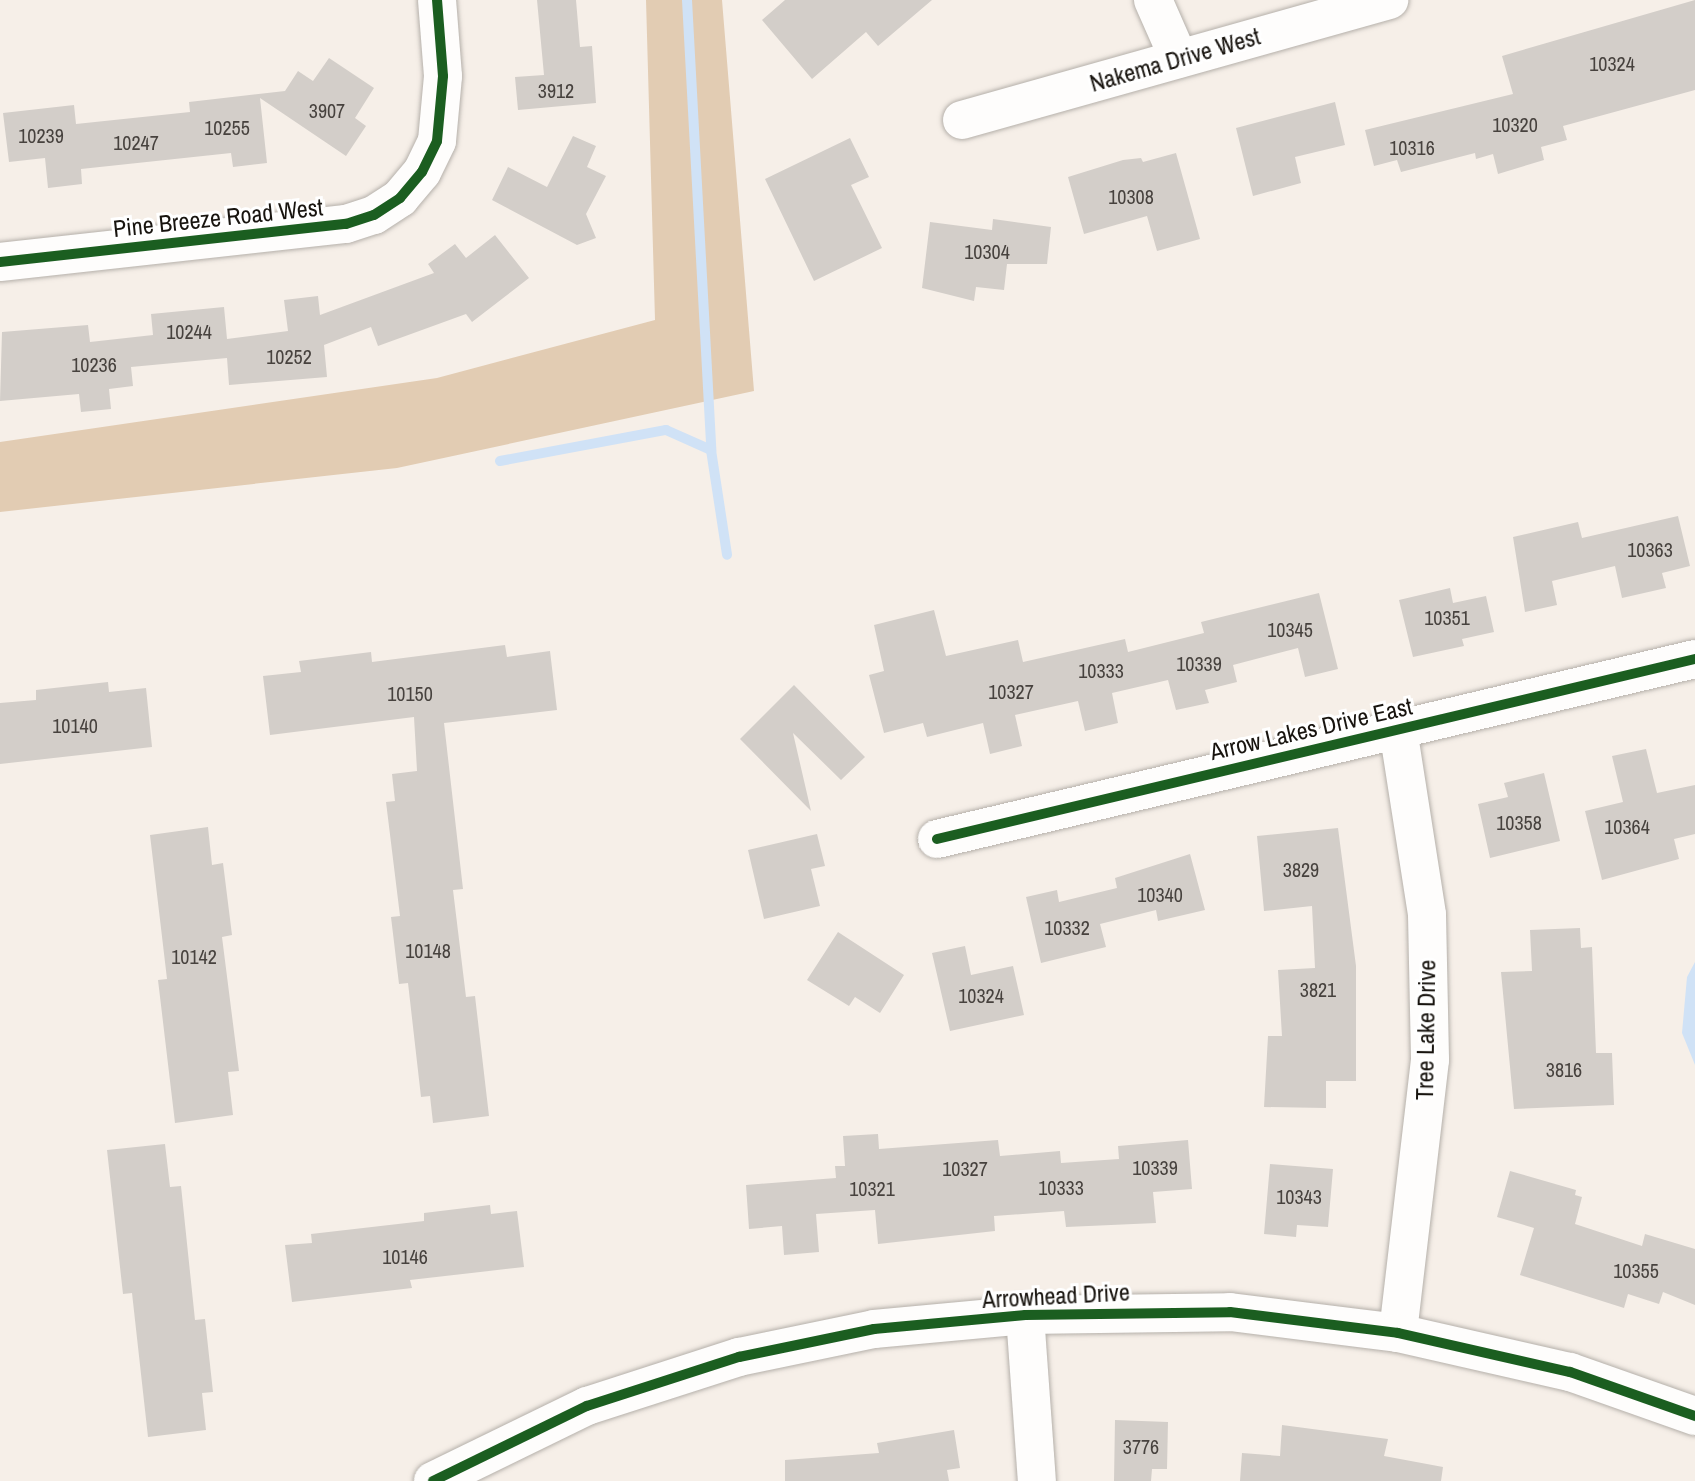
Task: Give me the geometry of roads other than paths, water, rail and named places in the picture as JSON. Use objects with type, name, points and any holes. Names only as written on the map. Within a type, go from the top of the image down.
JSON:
[{"type":"street","name":"Pine Breeze Road West","points":[[0,262],[346,224],[387,207],[422,172],[437,141],[443,111],[437,0]]},
{"type":"street","points":[[1153,0],[1179,59]]},
{"type":"street","name":"Nakema Drive West","points":[[962,120],[1389,0]]},
{"type":"street","name":"Arrow Lakes Drive East","points":[[937,839],[1695,659]]},
{"type":"street","name":"Tree Lake Drive","points":[[1398,729],[1427,915],[1430,1060],[1398,1333]]},
{"type":"street","name":"Arrowhead Drive","points":[[433,1481],[488,1469],[587,1406],[739,1357],[874,1329],[1025,1315],[1230,1312],[1398,1333],[1570,1372],[1695,1416]]},
{"type":"street","points":[[1025,1315],[1037,1481]]},
{"type":"water","points":[[1695,962],[1695,1065],[1682,1033],[1687,977]]},
{"type":"waterway","points":[[687,0],[711,450],[727,555]]},
{"type":"waterway","points":[[500,461],[666,430],[711,450]]}]
